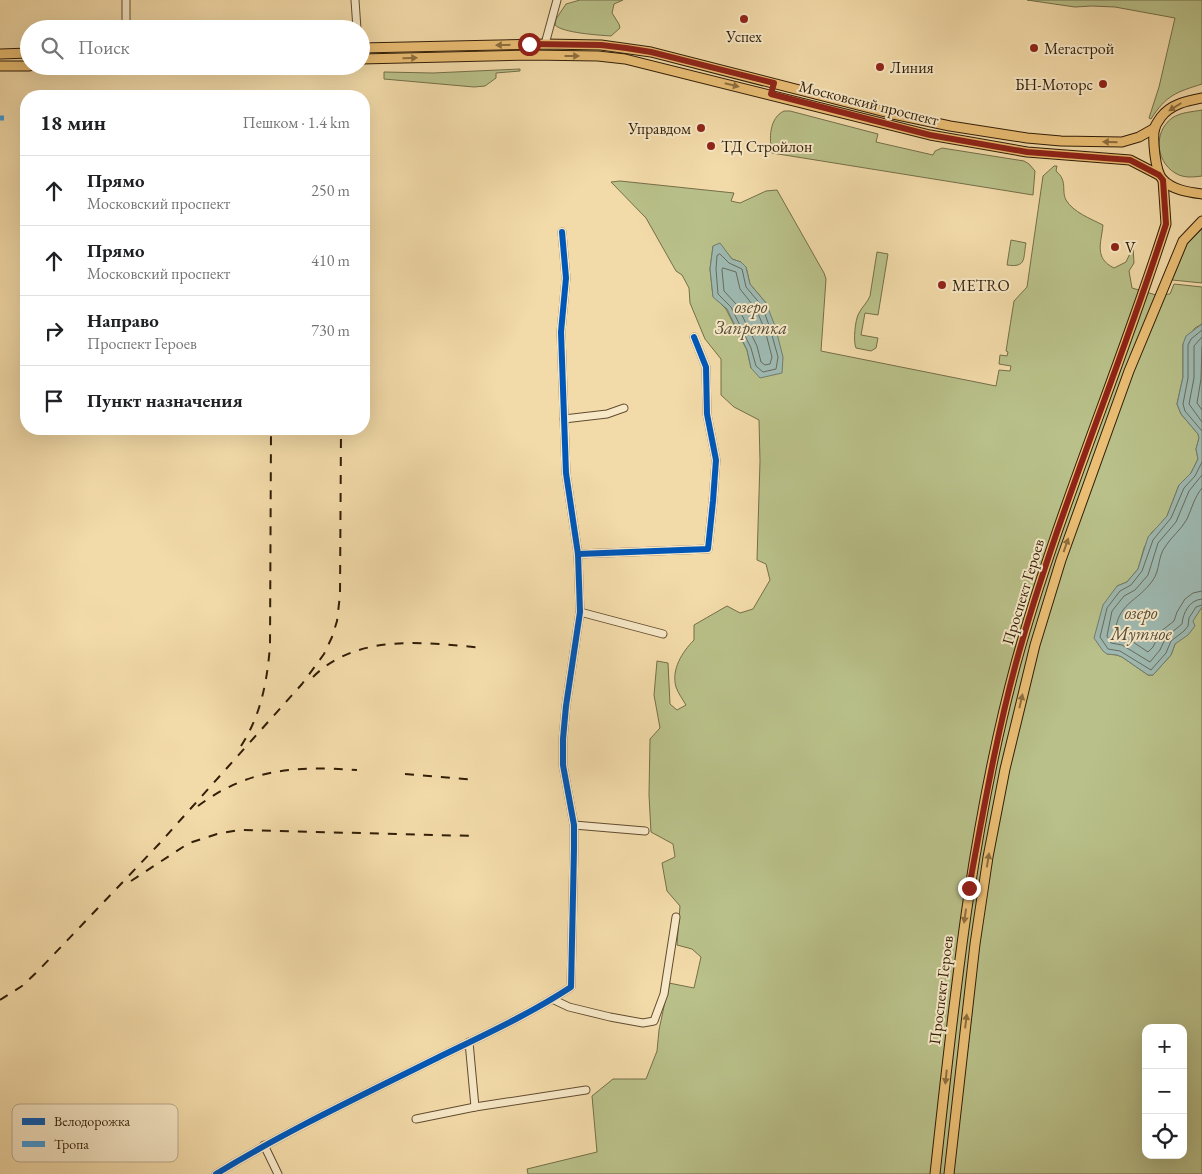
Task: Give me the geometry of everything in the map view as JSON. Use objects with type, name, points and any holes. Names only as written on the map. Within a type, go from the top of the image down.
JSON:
[{"type":"main road","name":"Московский проспект","points":[[370,48],[545,44],[601,45],[651,52],[893,114],[950,126],[1027,138],[1061,141],[1122,142],[1139,137],[1155,128]]},
{"type":"main road","points":[[0,54],[20,54]]},
{"type":"main road","points":[[13,54],[13,66]]},
{"type":"main road","name":"Московский проспект","points":[[370,59],[598,56],[649,64],[930,135],[1027,152],[1130,160],[1184,192],[1202,194]]},
{"type":"main road","points":[[0,66],[20,66]]},
{"type":"main road","points":[[771,94],[774,83]]},
{"type":"main road","points":[[1155,128],[1162,116],[1180,103],[1202,98]]},
{"type":"main road","name":"Проспект Героев","points":[[935,1174],[969,888],[989,779],[1016,663],[1065,508],[1166,224],[1161,177],[1154,148],[1155,128]]},
{"type":"main road","name":"Проспект Героев","points":[[949,1174],[975,944],[988,857],[1005,769],[1035,645],[1061,560],[1130,371],[1183,241],[1202,221]]},
{"type":"street","points":[[126,0],[126,20]]},
{"type":"street","points":[[355,0],[356,20]]},
{"type":"street","points":[[545,44],[557,0]]},
{"type":"street","points":[[216,1174],[264,1144],[469,1042],[552,999],[571,986],[574,825],[563,765],[563,738],[580,612],[578,554],[566,473],[561,332],[566,278],[562,232]]},
{"type":"street","points":[[578,554],[708,549],[716,460],[707,414],[706,367],[694,337]]},
{"type":"street","points":[[564,419],[607,414],[624,408]]},
{"type":"street","points":[[580,612],[663,634]]},
{"type":"street","points":[[574,825],[645,831]]},
{"type":"street","points":[[552,999],[569,1008],[610,1017],[643,1023],[654,1021],[664,994],[676,916]]},
{"type":"street","points":[[469,1042],[475,1107]]},
{"type":"street","points":[[416,1119],[475,1107],[586,1090]]},
{"type":"street","points":[[264,1144],[278,1174]]},
{"type":"green space","points":[[580,0],[623,0],[614,4],[612,13],[620,28],[611,36],[573,32],[555,25],[556,19],[566,4]]},
{"type":"green space","points":[[1027,0],[1202,0],[1202,84],[1186,89],[1167,99],[1151,119],[1149,118],[1159,87],[1175,18],[1115,7],[1075,7]]},
{"type":"green space","points":[[520,69],[520,71],[496,73],[496,78],[485,86],[474,87],[384,79],[384,72],[433,73]]},
{"type":"green space","points":[[1202,110],[1202,176],[1188,177],[1179,175],[1165,164],[1161,157],[1159,140],[1161,132],[1166,124],[1175,116]]},
{"type":"green space","points":[[784,111],[878,134],[876,142],[933,155],[935,151],[942,148],[1024,161],[1035,171],[1033,195],[772,153],[771,129],[775,119]]},
{"type":"green space","points":[[1054,166],[1057,166],[1056,171],[1062,178],[1066,200],[1069,204],[1083,215],[1103,225],[1100,250],[1104,260],[1114,268],[1126,262],[1133,247],[1134,263],[1129,271],[1132,288],[1156,295],[1170,294],[1174,284],[1202,287],[1202,324],[1195,328],[1183,344],[1183,377],[1177,404],[1181,414],[1198,434],[1199,438],[1196,449],[1198,459],[1191,473],[1179,485],[1167,516],[1152,532],[1144,548],[1138,569],[1127,582],[1117,586],[1107,654],[1122,657],[1148,675],[1153,675],[1171,655],[1175,644],[1202,607],[1202,1174],[528,1174],[527,1169],[597,1152],[592,1096],[613,1079],[646,1079],[657,1051],[659,1030],[669,983],[694,988],[701,957],[692,949],[677,945],[680,906],[667,891],[662,863],[675,857],[673,844],[651,832],[649,795],[650,739],[660,728],[654,695],[657,661],[668,663],[670,704],[677,710],[686,705],[676,687],[676,668],[685,650],[694,640],[694,625],[727,606],[740,613],[753,609],[770,580],[766,564],[757,560],[760,461],[759,420],[734,407],[721,395],[721,359],[705,339],[690,303],[689,288],[682,275],[676,271],[646,218],[611,182],[620,181],[734,193],[731,201],[740,203],[766,191],[777,190],[826,279],[821,351],[996,386],[999,370],[1010,371],[1011,366],[999,364],[1000,355],[1007,356],[1008,352],[1006,351],[1014,301],[1027,287],[1043,176]],"holes":[[[713,246],[726,252],[732,259],[741,262],[746,267],[750,284],[766,303],[751,368],[747,350],[726,309],[713,296],[710,269]]]},
{"type":"green space","points":[[1202,229],[1202,283],[1172,280],[1187,244]]},
{"type":"green space","points":[[1011,240],[1026,243],[1023,261],[1013,266],[1007,265]]},
{"type":"green space","points":[[877,252],[888,254],[878,315],[865,313],[861,335],[878,338],[876,348],[871,351],[856,348],[855,330],[856,320],[870,296]]},
{"type":"water","name":"озеро Запретка","points":[[720,243],[732,259],[741,262],[746,267],[750,284],[766,303],[775,326],[783,357],[782,373],[760,378],[751,368],[747,350],[727,309],[713,297],[710,269],[713,246]]},
{"type":"water","name":"озеро Мутное","points":[[1202,324],[1202,607],[1193,621],[1195,626],[1188,635],[1175,644],[1171,655],[1153,675],[1148,675],[1122,657],[1107,654],[1094,638],[1103,605],[1117,586],[1127,582],[1138,569],[1148,537],[1167,516],[1179,485],[1191,473],[1198,459],[1196,449],[1199,438],[1198,434],[1181,414],[1177,404],[1183,377],[1183,344],[1186,336]]},
{"type":"railway","points":[[241,746],[254,722],[262,698],[270,646],[271,435]]},
{"type":"railway","points":[[0,1000],[22,986],[38,971],[159,844],[302,684],[324,654],[337,621],[340,595],[341,435]]},
{"type":"railway","points":[[313,677],[331,663],[351,653],[372,647],[417,643],[484,648]]},
{"type":"railway","points":[[198,806],[217,793],[236,784],[274,772],[314,769],[357,770]]},
{"type":"railway","points":[[405,774],[476,780]]},
{"type":"railway","points":[[131,881],[189,843],[217,834],[239,830],[475,836]]},
{"type":"cycle path","points":[[216,1174],[355,1098],[507,1024],[571,987],[574,825],[563,765],[563,739],[580,612],[578,554],[566,473],[561,332],[566,278],[562,232]]},
{"type":"cycle path","points":[[578,554],[708,549],[716,460],[707,414],[706,367],[694,337]]},
{"type":"place","name":"Успех","points":[[744,19]]},
{"type":"place","name":"Мегастрой","points":[[1034,48]]},
{"type":"place","name":"Линия","points":[[880,67]]},
{"type":"place","name":"БН-Моторс","points":[[1103,84]]},
{"type":"place","name":"Управдом","points":[[701,128]]},
{"type":"place","name":"ТД Стройлон","points":[[711,146]]},
{"type":"place","name":"V","points":[[1115,247]]},
{"type":"place","name":"METRO","points":[[942,285]]},
{"type":"route","points":[[529,44],[601,45],[651,52],[774,83],[771,94],[884,124],[930,135],[1027,152],[1130,160],[1159,175],[1163,180],[1166,224],[1065,508],[1016,663],[989,779],[969,888]]}]
